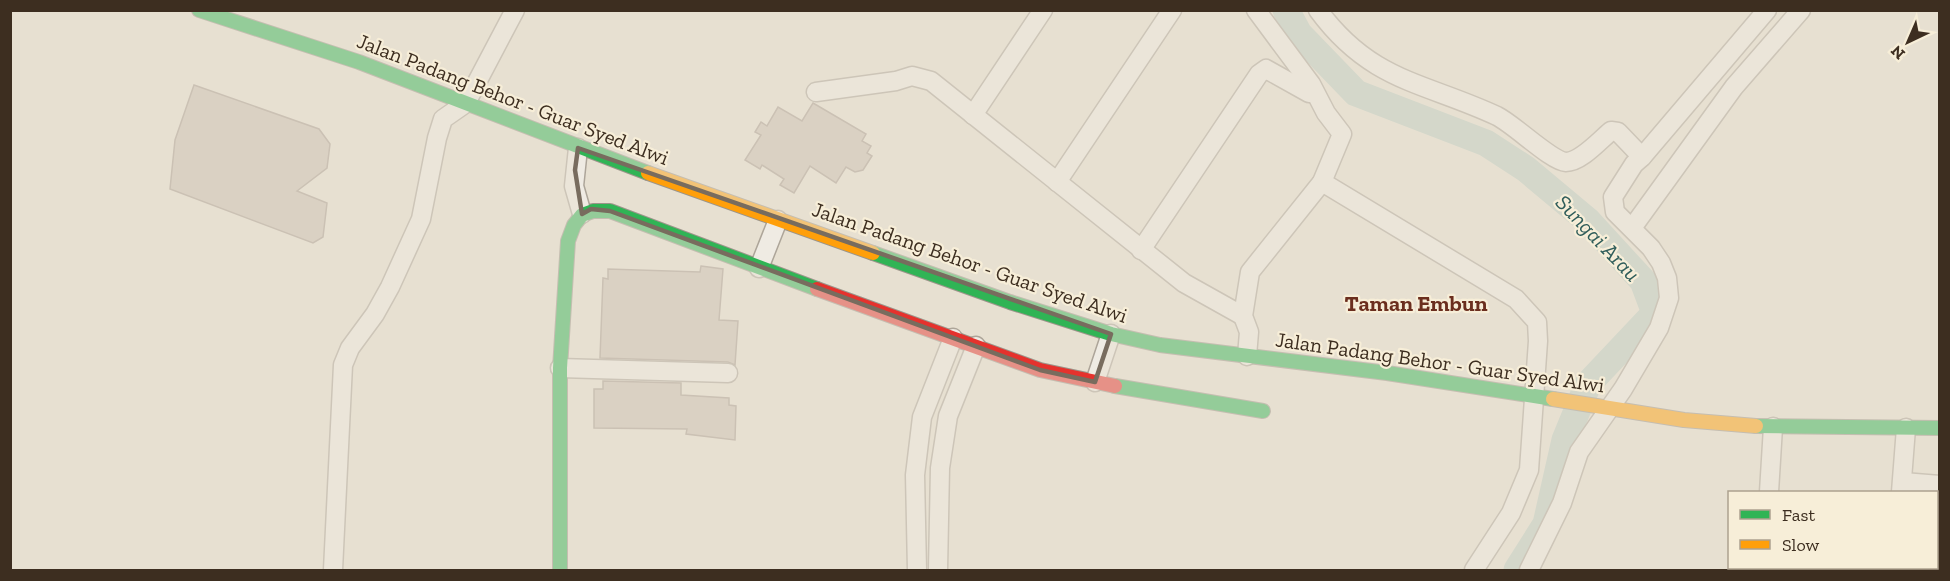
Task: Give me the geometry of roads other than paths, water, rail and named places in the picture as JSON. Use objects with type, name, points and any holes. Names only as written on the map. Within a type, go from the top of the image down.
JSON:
[{"type":"main road","name":"Jalan Padang Behor - Guar Syed Alwi","points":[[199,10],[359,62],[578,148],[1010,302],[1111,334],[1160,345],[1387,373],[1684,420],[1773,427],[1940,428]]},
{"type":"main road","points":[[560,570],[560,368],[568,241],[572,227],[582,214],[591,209],[610,211],[759,268],[1049,372],[1263,411]]},
{"type":"street","points":[[333,570],[343,365],[350,348],[375,314],[390,287],[421,219],[443,119],[466,103],[515,10]]},
{"type":"street","points":[[973,115],[1043,10]]},
{"type":"street","points":[[1056,182],[1172,10]]},
{"type":"street","points":[[1247,356],[1249,332],[1243,316],[1250,272],[1322,182],[1342,134],[1256,10]]},
{"type":"street","points":[[1318,10],[1333,31],[1356,53],[1379,68],[1433,93],[1498,117],[1526,134],[1556,159],[1568,162],[1580,157],[1611,131],[1618,132],[1641,155]]},
{"type":"street","points":[[1529,570],[1562,503],[1579,452],[1659,328],[1669,298],[1667,278],[1661,263],[1651,248],[1615,212],[1613,197],[1641,155],[1767,10]]},
{"type":"street","points":[[1632,228],[1734,87],[1801,10]]},
{"type":"street","points":[[1141,250],[1259,74],[1266,69],[1274,71],[1309,93],[1314,92]]},
{"type":"street","points":[[816,92],[896,81],[912,76],[931,81],[1184,283],[1243,316]]},
{"type":"street","points":[[578,148],[574,186],[582,214]]},
{"type":"street","points":[[1322,182],[1516,299],[1531,313],[1538,331],[1537,398],[1529,470],[1510,513],[1474,570]]},
{"type":"street","points":[[759,268],[778,220]]},
{"type":"street","points":[[1095,382],[1111,334]]},
{"type":"street","points":[[917,570],[915,476],[922,417],[953,338]]},
{"type":"street","points":[[938,570],[940,468],[948,417],[976,346]]},
{"type":"street","points":[[560,368],[728,373]]},
{"type":"street","points":[[1768,491],[1773,427]]},
{"type":"street","points":[[1906,428],[1902,487],[1940,485]]},
{"type":"waterway","name":"Sungai Arau","points":[[1286,10],[1299,34],[1356,93],[1486,143],[1526,169],[1587,220],[1643,281],[1655,313],[1588,384],[1565,440],[1546,524],[1517,570]]},
{"type":"district","name":"Taman Embun","points":[[1416,303]]}]
